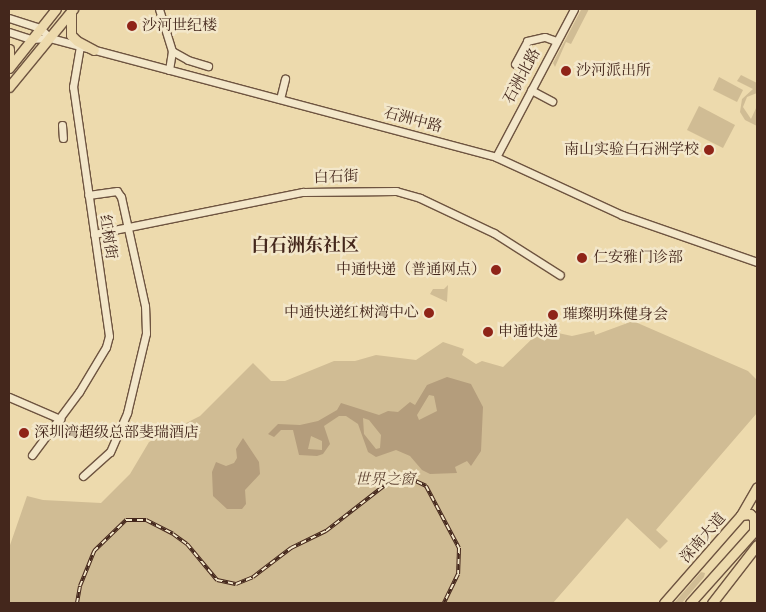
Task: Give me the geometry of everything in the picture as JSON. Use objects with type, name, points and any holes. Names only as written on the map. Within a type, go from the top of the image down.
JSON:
[{"type":"main road","points":[[9,68],[56,9]]},
{"type":"main road","points":[[9,87],[73,9]]},
{"type":"main road","points":[[73,9],[69,22],[71,35],[77,42],[94,50]]},
{"type":"main road","points":[[9,49],[9,60]]},
{"type":"main road","name":"深南大道","points":[[664,603],[741,515],[757,487]]},
{"type":"main road","points":[[690,603],[755,530],[754,518],[750,514],[741,515]]},
{"type":"main road","points":[[712,603],[757,545]]},
{"type":"street","points":[[159,9],[172,51],[170,70]]},
{"type":"street","name":"石洲北路","points":[[496,157],[574,9]]},
{"type":"street","points":[[9,18],[40,28],[50,38]]},
{"type":"street","points":[[9,32],[32,39],[50,38]]},
{"type":"street","points":[[515,64],[527,41],[545,37],[556,41]]},
{"type":"street","name":"石洲中路","points":[[50,38],[496,157],[622,215],[757,262]]},
{"type":"street","name":"红树街","points":[[32,455],[60,419],[102,354],[109,336],[72,79],[80,46]]},
{"type":"street","points":[[172,51],[208,66]]},
{"type":"street","points":[[280,99],[285,79]]},
{"type":"street","points":[[531,90],[552,100]]},
{"type":"street","points":[[62,126],[63,138]]},
{"type":"street","points":[[83,476],[110,452],[127,413],[146,333],[145,306],[127,226],[125,208],[117,191],[88,195]]},
{"type":"street","name":"白石街","points":[[94,234],[303,192],[396,191],[420,198],[494,233],[560,275]]},
{"type":"street","points":[[9,397],[60,419]]},
{"type":"street","points":[[744,564],[757,552]]},
{"type":"green space","points":[[589,9],[571,44],[566,42],[555,67],[553,63],[581,10]]},
{"type":"green space","points":[[741,75],[757,83],[757,93],[747,97],[743,107],[751,119],[757,106],[757,126],[745,120],[740,112],[742,99],[753,89],[737,81]]},
{"type":"green space","points":[[719,77],[743,90],[737,102],[713,90]]},
{"type":"green space","points":[[699,106],[735,125],[723,148],[687,130]]},
{"type":"green space","points":[[448,285],[447,302],[430,294],[433,289],[444,289]]},
{"type":"green space","name":"世界之窗","points":[[633,321],[748,371],[757,380],[757,413],[656,530],[668,541],[660,549],[627,518],[553,603],[9,603],[9,548],[27,496],[43,500],[101,503],[130,474],[149,442],[200,416],[253,363],[271,381],[285,381],[334,361],[355,361],[376,355],[416,360],[443,342],[464,349],[462,355],[476,364],[482,361],[503,367],[539,332],[556,337],[558,333],[572,336],[594,331],[595,335]]},
{"type":"green space","points":[[701,572],[705,573],[704,577],[682,603],[674,603]]},
{"type":"shaded area","points":[[447,377],[471,384],[483,407],[481,451],[471,466],[467,461],[455,467],[457,473],[430,474],[422,470],[410,456],[396,450],[376,457],[368,452],[358,424],[346,416],[339,416],[324,426],[330,444],[323,454],[317,456],[299,455],[293,430],[281,430],[274,437],[268,434],[278,424],[300,425],[318,421],[337,410],[341,403],[379,415],[388,411],[398,412],[410,402],[415,405],[427,385]],"holes":[[[429,395],[434,396],[437,411],[419,420],[417,415]],[[363,418],[369,420],[381,435],[380,448],[376,449],[364,434]],[[311,436],[322,441],[322,450],[308,449]]]},
{"type":"shaded area","points":[[243,438],[259,462],[260,474],[245,490],[246,504],[242,509],[227,509],[213,496],[212,472],[216,462],[226,466],[234,463],[237,458],[236,449]]},
{"type":"railway","points":[[77,603],[80,586],[94,551],[126,520],[146,520],[173,534],[187,544],[217,580],[236,584],[253,577],[291,548],[326,531],[385,485],[407,477],[426,486],[459,548],[458,574],[444,603]]},
{"type":"place","name":"沙河世纪楼","points":[[132,26]]},
{"type":"place","name":"沙河派出所","points":[[566,71]]},
{"type":"place","name":"南山实验白石洲学校","points":[[709,150]]},
{"type":"place","name":"仁安雅门诊部","points":[[582,258]]},
{"type":"place","name":"中通快递（普通网点）","points":[[496,270]]},
{"type":"place","name":"中通快递红树湾中心","points":[[429,313]]},
{"type":"place","name":"璀璨明珠健身会","points":[[553,315]]},
{"type":"place","name":"申通快递","points":[[488,332]]},
{"type":"place","name":"深圳湾超级总部斐瑞酒店","points":[[24,433]]},
{"type":"district","name":"白石洲东社区","points":[[305,247]]}]
